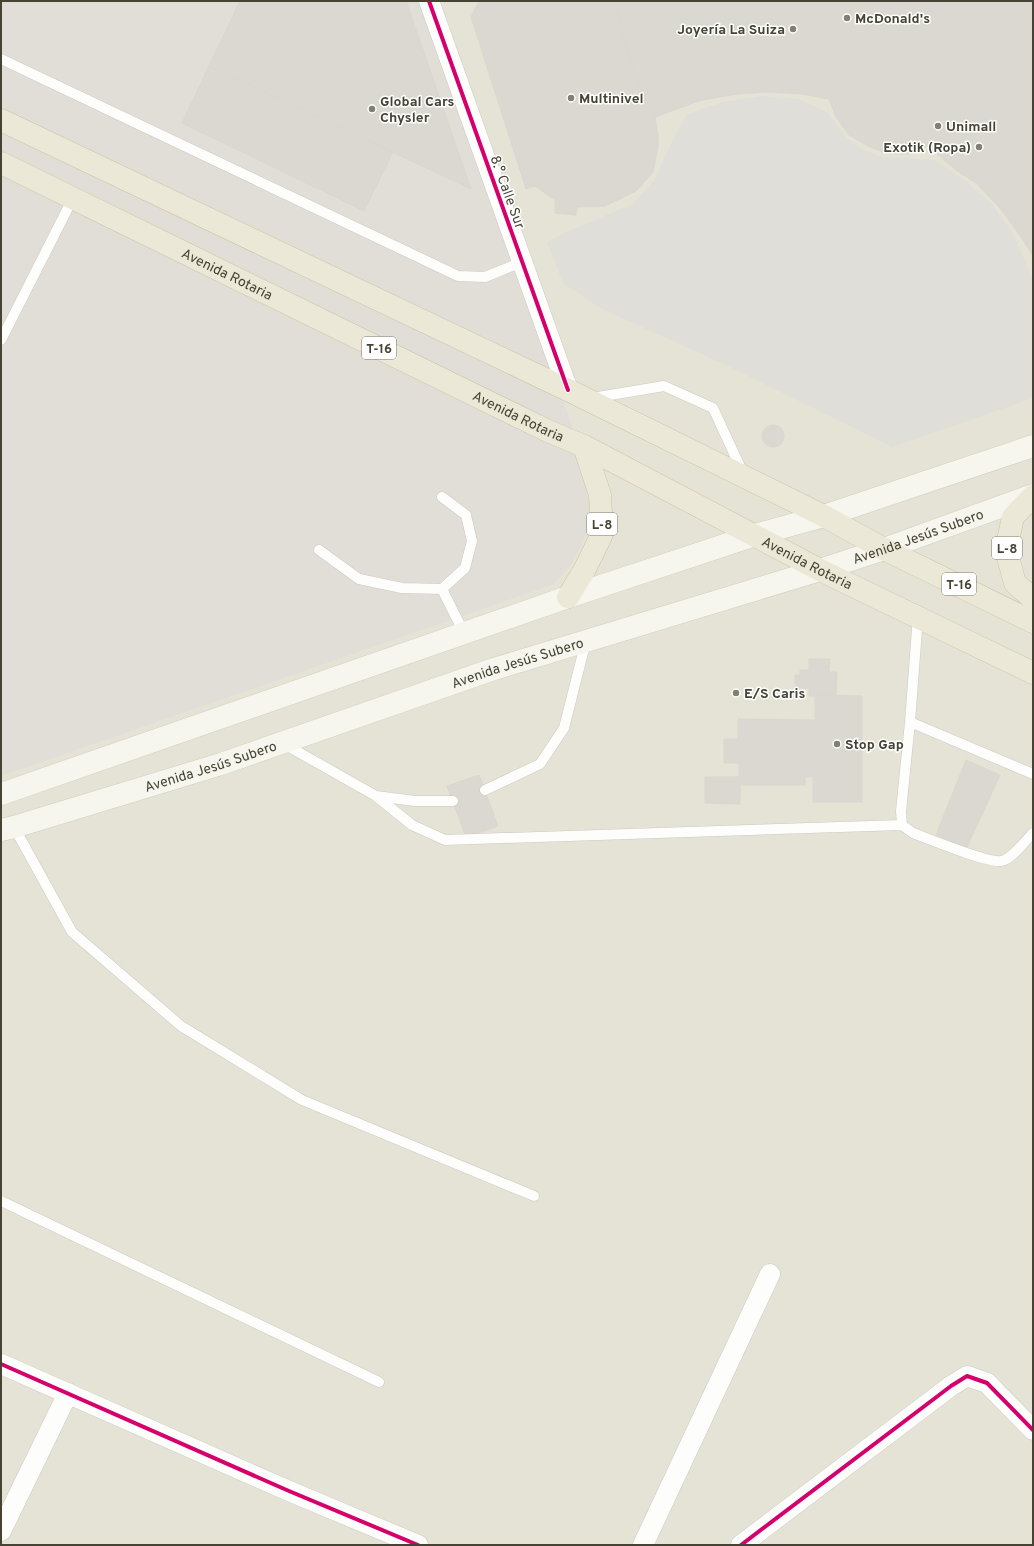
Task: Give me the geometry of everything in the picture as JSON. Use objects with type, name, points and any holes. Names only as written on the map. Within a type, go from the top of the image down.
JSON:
[{"type":"highway","name":"T-16","points":[[1,120],[576,394],[824,516],[884,549],[1033,622]]},
{"type":"highway","name":"Avenida Rotaria","points":[[1,163],[548,431],[584,446],[820,570],[918,616],[1033,673]]},
{"type":"highway","name":"L-8","points":[[568,597],[585,569],[602,534],[600,495],[584,446]]},
{"type":"highway","name":"L-8","points":[[1033,495],[1013,517],[1006,550],[1015,583],[1033,599]]},
{"type":"main road","points":[[1,794],[568,597],[755,535],[824,516],[1033,446]]},
{"type":"main road","name":"Avenida Jesús Subero","points":[[8,828],[221,764],[494,669],[820,570],[884,549],[1033,495]]},
{"type":"street","name":"8.° Calle Sur","points":[[429,1],[522,262],[576,394]]},
{"type":"street","points":[[643,1545],[770,1274]]},
{"type":"street","points":[[1,1364],[289,1491],[418,1545]]},
{"type":"street","points":[[741,1545],[950,1386],[967,1376],[987,1383],[1033,1430]]},
{"type":"street","points":[[1,1530],[68,1393]]},
{"type":"lane","points":[[1,59],[458,276],[485,277],[522,262]]},
{"type":"lane","points":[[1,340],[73,198]]},
{"type":"lane","points":[[576,394],[664,386],[713,408],[745,477]]},
{"type":"lane","points":[[319,550],[359,579],[402,588],[442,589],[465,568],[472,541],[466,515],[442,497]]},
{"type":"lane","points":[[442,589],[464,633]]},
{"type":"lane","points":[[902,825],[901,811],[910,722],[918,616]]},
{"type":"lane","points":[[485,790],[540,764],[564,728],[586,641]]},
{"type":"lane","points":[[910,722],[1033,774]]},
{"type":"lane","points":[[282,743],[376,796],[412,825],[444,840],[902,825],[913,833],[987,860],[1002,861],[1013,854],[1033,833]]},
{"type":"lane","points":[[376,796],[415,801],[453,801]]},
{"type":"lane","points":[[8,828],[72,932],[181,1026],[302,1100],[534,1196]]},
{"type":"lane","points":[[1,1200],[378,1382]]},
{"type":"shaded area","points":[[1,1],[424,1],[571,422],[589,500],[588,532],[572,563],[554,584],[1,776]]},
{"type":"shaded area","points":[[424,1],[1033,1],[1033,1545],[1,1545],[1,776],[589,500],[571,422]]},
{"type":"shaded area","points":[[763,96],[798,99],[827,112],[847,138],[863,150],[882,157],[934,160],[963,179],[992,204],[1011,230],[1033,279],[1033,398],[892,447],[726,365],[602,309],[563,283],[547,242],[564,233],[633,204],[655,179],[673,139],[687,114],[723,102]]},
{"type":"building","name":"Global Cars Chysler","points":[[240,1],[406,1],[471,189],[209,66]]},
{"type":"building","name":"Multinivel","points":[[479,1],[615,1],[625,44],[636,80],[655,117],[658,136],[658,147],[653,172],[636,191],[605,206],[577,207],[576,215],[555,213],[555,200],[535,186],[526,189],[471,17]]},
{"type":"building","name":"Unimall","points":[[615,1],[1033,1],[1033,260],[1032,254],[1017,231],[999,207],[976,183],[957,171],[928,146],[908,154],[888,154],[868,146],[849,135],[836,117],[829,99],[803,94],[766,92],[737,94],[702,100],[655,117],[636,80],[625,44]]},
{"type":"building","points":[[209,66],[393,152],[364,211],[182,123]]},
{"type":"building","points":[[769,425],[777,425],[784,432],[784,440],[777,447],[769,447],[762,440],[762,432]]},
{"type":"building","points":[[809,659],[830,659],[829,672],[837,672],[836,696],[809,696],[809,688],[795,688],[795,675],[800,675],[800,670],[809,670]]},
{"type":"building","points":[[815,695],[862,696],[862,802],[813,802],[813,777],[805,777],[805,785],[740,785],[740,804],[705,803],[705,777],[739,777],[739,763],[724,763],[724,739],[738,739],[738,719],[815,720]]},
{"type":"building","points":[[966,760],[1000,775],[967,847],[936,835]]},
{"type":"building","points":[[479,775],[498,826],[466,837],[447,786]]},
{"type":"cycle path","points":[[429,1],[568,390]]},
{"type":"cycle path","points":[[1,1364],[289,1491],[418,1545]]},
{"type":"cycle path","points":[[741,1545],[951,1386],[967,1376],[987,1383],[1033,1430]]},
{"type":"place","name":"McDonald's","points":[[847,18]]},
{"type":"place","name":"Joyería La Suiza","points":[[793,29]]},
{"type":"place","name":"Multinivel","points":[[571,98]]},
{"type":"place","name":"Global Cars Chysler","points":[[372,109]]},
{"type":"place","name":"Unimall","points":[[938,126]]},
{"type":"place","name":"Exotik (Ropa)","points":[[979,147]]},
{"type":"place","name":"E/S Caris","points":[[736,693]]},
{"type":"place","name":"Stop Gap","points":[[837,744]]}]
